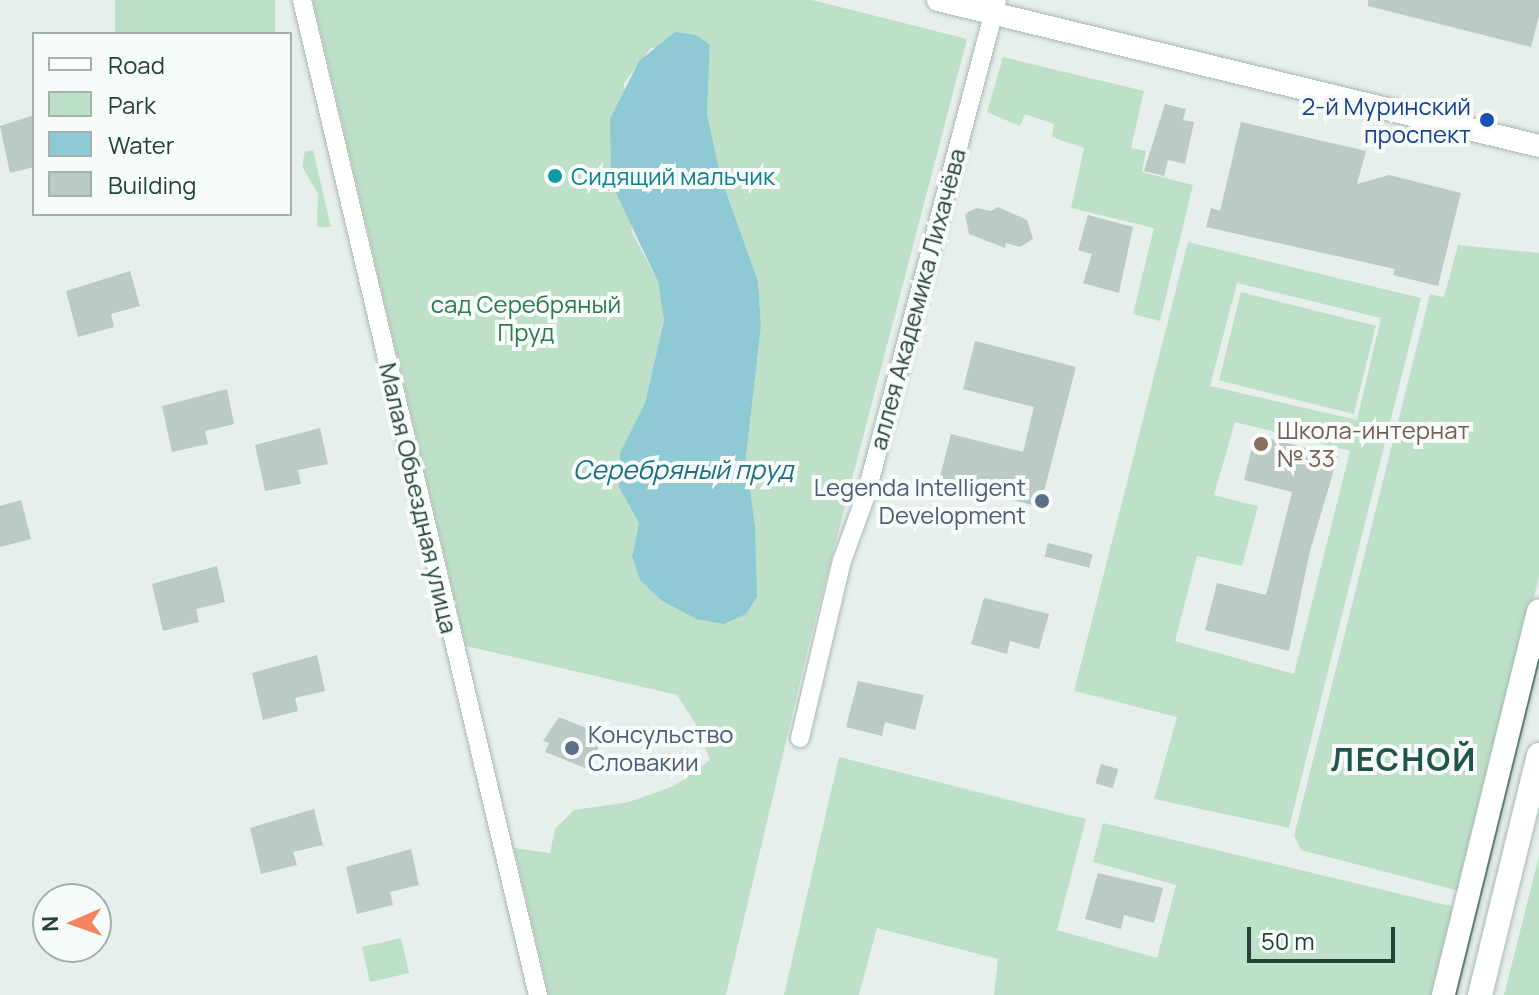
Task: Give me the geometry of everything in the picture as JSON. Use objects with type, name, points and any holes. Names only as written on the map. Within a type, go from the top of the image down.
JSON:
[{"type":"main road","points":[[1444,995],[1539,612]]},
{"type":"main road","points":[[1480,995],[1539,755]]},
{"type":"street","name":"Малая Объездная улица","points":[[302,0],[538,995]]},
{"type":"street","points":[[938,0],[995,7],[1539,146]]},
{"type":"street","name":"аллея Академика Лихачёва","points":[[800,738],[842,561],[866,495],[995,7]]},
{"type":"green space","points":[[115,0],[275,0],[275,32],[115,32]]},
{"type":"green space","name":"сад Серебряный Пруд","points":[[313,0],[812,0],[967,39],[809,644],[726,995],[549,995],[514,848],[550,853],[555,829],[574,810],[629,802],[674,786],[710,760],[697,726],[677,695],[466,646]],"holes":[[[710,45],[707,114],[721,178],[758,281],[761,326],[746,457],[748,487],[696,619],[661,599],[640,580],[632,558],[639,523],[620,453],[645,403],[664,320],[658,282],[632,232],[624,83],[651,48]]]},
{"type":"green space","points":[[1003,57],[1144,91],[1131,148],[1146,151],[1142,172],[1193,185],[1160,321],[1133,314],[1154,228],[1071,208],[1084,148],[1052,137],[1054,124],[1025,114],[1020,126],[987,112]]},
{"type":"green space","points":[[313,150],[331,227],[317,227],[318,194],[302,166],[305,151]]},
{"type":"green space","points":[[1188,242],[1421,298],[1289,828],[1154,799],[1177,717],[1074,691]],"holes":[[[1237,283],[1381,318],[1357,420],[1210,386]],[[1235,422],[1350,451],[1294,674],[1175,641],[1197,556],[1242,566],[1258,506],[1214,495]]]},
{"type":"green space","points":[[1458,245],[1539,253],[1539,576],[1463,892],[1301,850],[1294,836],[1430,294],[1444,297]]},
{"type":"green space","points":[[1241,292],[1376,326],[1354,414],[1219,380]]},
{"type":"green space","points":[[839,757],[1086,819],[1057,930],[1157,958],[1176,885],[1093,862],[1103,823],[1459,908],[1437,995],[994,995],[998,959],[877,928],[859,995],[784,995]]},
{"type":"green space","points":[[1539,856],[1539,995],[1504,995]]},
{"type":"green space","points":[[401,938],[409,973],[370,982],[362,947]]},
{"type":"water","name":"Серебряный пруд","points":[[675,32],[696,35],[710,45],[707,114],[721,178],[758,281],[761,326],[746,457],[755,528],[757,597],[746,614],[724,624],[696,619],[661,600],[640,580],[632,557],[639,523],[619,487],[620,453],[645,403],[664,320],[658,282],[611,182],[610,119],[639,61]]},
{"type":"building","points":[[1368,0],[1539,0],[1539,16],[1531,47],[1368,6]]},
{"type":"building","points":[[1165,104],[1186,109],[1183,120],[1194,122],[1185,164],[1168,160],[1164,176],[1144,171]]},
{"type":"building","points":[[32,116],[32,168],[10,173],[0,126]]},
{"type":"building","points":[[1241,122],[1366,151],[1357,184],[1389,175],[1461,193],[1438,286],[1393,275],[1395,269],[1206,227],[1211,208],[1220,211]]},
{"type":"building","points":[[998,207],[1027,220],[1033,239],[1020,247],[1006,243],[1005,248],[969,234],[965,214],[976,208],[991,211]]},
{"type":"building","points":[[1088,215],[1133,227],[1119,293],[1083,283],[1092,254],[1078,250]]},
{"type":"building","points":[[130,271],[140,306],[111,314],[114,327],[78,337],[66,291]]},
{"type":"building","points":[[975,341],[1076,367],[1040,507],[939,481],[951,434],[1023,452],[1034,407],[963,389]]},
{"type":"building","points":[[227,389],[234,424],[205,431],[208,444],[172,452],[162,406]]},
{"type":"building","points":[[320,428],[328,464],[298,470],[301,484],[265,491],[255,445]]},
{"type":"building","points":[[1255,435],[1338,456],[1310,551],[1289,651],[1205,630],[1217,583],[1266,595],[1292,492],[1244,480]]},
{"type":"building","points":[[21,500],[31,539],[0,547],[0,506]]},
{"type":"building","points":[[1048,543],[1093,554],[1089,568],[1045,557]]},
{"type":"building","points":[[217,566],[225,602],[196,609],[199,622],[163,631],[152,584]]},
{"type":"building","points":[[984,598],[1049,614],[1039,649],[1010,641],[1007,654],[971,644]]},
{"type":"building","points":[[317,655],[325,691],[295,698],[298,711],[263,720],[252,673]]},
{"type":"building","points":[[858,681],[924,695],[915,730],[885,722],[882,736],[846,727]]},
{"type":"building","name":"Консульство Словакии","points":[[559,717],[603,735],[590,770],[545,752],[549,743],[543,741]]},
{"type":"building","points":[[1101,764],[1118,769],[1113,788],[1095,783]]},
{"type":"building","points":[[314,809],[323,845],[293,852],[297,865],[261,874],[250,828]]},
{"type":"building","points":[[411,849],[419,885],[390,892],[393,905],[357,914],[346,867]]},
{"type":"building","points":[[1098,873],[1163,888],[1154,923],[1124,915],[1121,929],[1085,919]]},
{"type":"tram line","points":[[1456,995],[1539,659]]},
{"type":"place","name":"2-й Муринский проспект","points":[[1487,120]]},
{"type":"place","name":"Сидящий мальчик","points":[[555,176]]},
{"type":"place","name":"Школа-интернат № 33","points":[[1261,444]]},
{"type":"place","name":"Legenda Intelligent Development","points":[[1042,501]]},
{"type":"place","name":"Консульство Словакии","points":[[572,748]]},
{"type":"district","name":"ЛЕСНОЙ","points":[[1404,759]]}]
